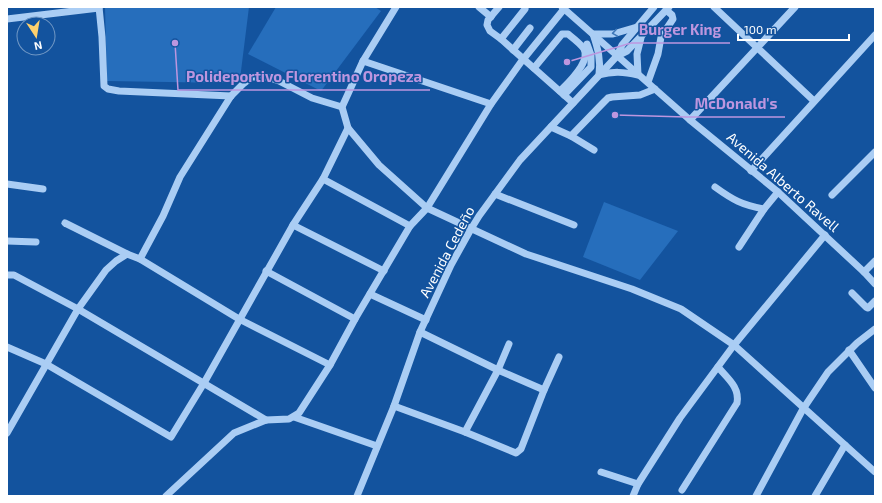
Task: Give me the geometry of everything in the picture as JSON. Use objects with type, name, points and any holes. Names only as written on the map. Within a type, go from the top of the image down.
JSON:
[{"type":"street","points":[[396,7],[363,61],[342,107],[348,128],[379,165],[427,208],[471,229],[526,254],[632,289],[681,309],[734,345],[875,472]]},
{"type":"street","points":[[479,7],[491,17]]},
{"type":"street","points":[[499,7],[487,25],[490,31],[573,103]]},
{"type":"street","points":[[617,56],[622,45],[654,7]]},
{"type":"street","points":[[714,7],[814,101]]},
{"type":"street","points":[[690,120],[795,7]]},
{"type":"street","points":[[7,19],[99,8],[102,36],[104,86],[108,89],[119,91],[231,96]]},
{"type":"street","points":[[166,496],[234,433],[266,420],[280,420],[294,417],[299,413],[330,365],[355,319],[410,226],[427,208],[491,104],[563,8]]},
{"type":"street","name":"Avenida Alberto Ravell","points":[[563,8],[690,120],[778,192],[875,284]]},
{"type":"street","points":[[617,56],[627,51],[667,8],[673,19],[661,37],[658,54],[648,82]]},
{"type":"street","points":[[501,39],[525,9]]},
{"type":"street","points":[[637,27],[613,34],[593,34],[600,56],[599,75],[609,72],[638,75],[637,54],[641,36]]},
{"type":"street","points":[[513,50],[530,28]]},
{"type":"street","points":[[534,68],[562,34],[568,34],[573,38],[584,49],[585,53],[582,64],[562,93]]},
{"type":"street","points":[[751,171],[875,35]]},
{"type":"street","points":[[562,93],[591,67],[591,55],[587,44]]},
{"type":"street","name":"Avenida Cedeño","points":[[357,496],[394,406],[420,332],[451,265],[471,229],[520,160],[617,56]]},
{"type":"street","points":[[363,61],[491,104]]},
{"type":"street","points":[[140,259],[163,216],[180,177],[231,96],[252,77],[267,77],[279,81],[312,98],[342,107]]},
{"type":"street","points":[[571,136],[608,98],[640,95],[655,89]]},
{"type":"street","points":[[551,127],[571,136],[594,150]]},
{"type":"street","points":[[7,347],[46,364],[172,437],[204,383],[266,271],[293,225],[323,179],[348,128]]},
{"type":"street","points":[[832,195],[874,155]]},
{"type":"street","points":[[323,179],[410,226]]},
{"type":"street","points":[[7,184],[43,189]]},
{"type":"street","points":[[715,187],[734,200],[745,205],[764,210]]},
{"type":"street","points":[[739,248],[764,210],[778,192]]},
{"type":"street","points":[[495,194],[574,225]]},
{"type":"street","points":[[65,223],[140,259],[239,318],[330,365]]},
{"type":"street","points":[[293,225],[384,272]]},
{"type":"street","points":[[633,496],[638,484],[680,418],[734,345],[825,235]]},
{"type":"street","points":[[7,240],[36,242]]},
{"type":"street","points":[[7,433],[78,309],[106,270],[127,254]]},
{"type":"street","points":[[864,272],[875,261]]},
{"type":"street","points":[[266,271],[355,319]]},
{"type":"street","points":[[7,275],[14,275],[78,309],[266,420]]},
{"type":"street","points":[[852,293],[868,308],[875,301]]},
{"type":"street","points":[[370,294],[426,320]]},
{"type":"street","points":[[756,496],[804,409],[828,372],[849,350],[875,329]]},
{"type":"street","points":[[420,332],[498,370],[544,390]]},
{"type":"street","points":[[465,432],[498,370],[509,344]]},
{"type":"street","points":[[849,350],[875,388]]},
{"type":"street","points":[[394,406],[465,432],[516,453],[522,449],[544,390],[559,357]]},
{"type":"street","points":[[682,490],[737,403],[738,395],[735,387],[718,368]]},
{"type":"street","points":[[294,417],[377,446]]},
{"type":"street","points":[[815,496],[844,445]]},
{"type":"street","points":[[601,472],[638,484]]},
{"type":"shaded area","points":[[105,7],[249,7],[240,79],[229,83],[107,81]]},
{"type":"shaded area","points":[[276,7],[375,7],[381,11],[321,91],[248,54]]},
{"type":"shaded area","points":[[604,202],[678,231],[640,280],[583,257]]},
{"type":"place","name":"Polideportivo Florentino Oropeza","points":[[175,43]]},
{"type":"place","name":"Burger King","points":[[567,62]]},
{"type":"place","name":"McDonald's","points":[[615,115]]}]
